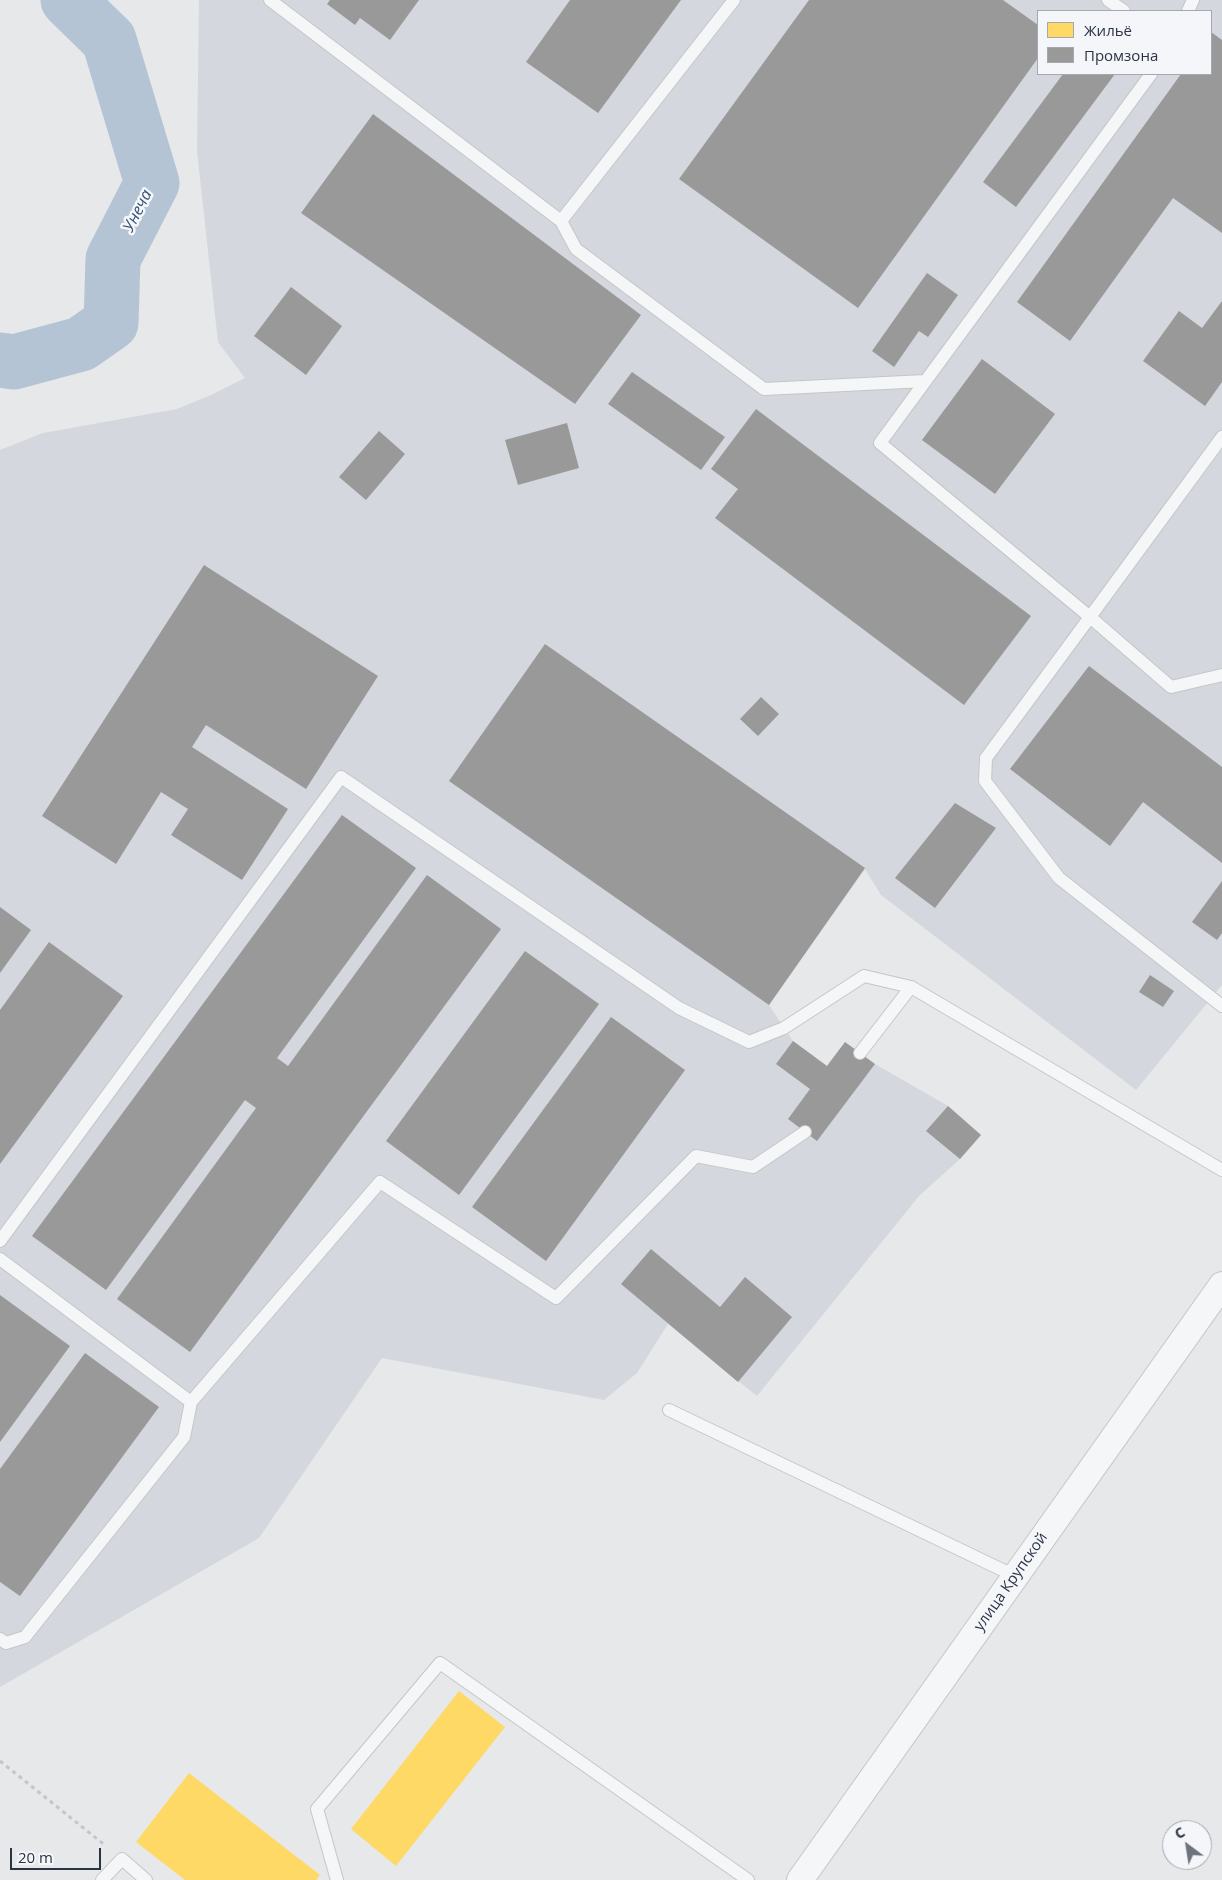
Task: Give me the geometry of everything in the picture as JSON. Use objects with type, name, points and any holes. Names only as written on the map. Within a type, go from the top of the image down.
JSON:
[{"type":"street","name":"улица Крупской","points":[[800,1880],[1222,1285]]},
{"type":"lane","points":[[270,0],[561,221],[576,249],[764,389],[926,381]]},
{"type":"lane","points":[[561,221],[734,0]]},
{"type":"lane","points":[[1108,0],[1123,10]]},
{"type":"lane","points":[[1150,75],[880,443],[1090,616],[1171,687],[1222,675]]},
{"type":"lane","points":[[1222,437],[986,758],[984,781],[1059,878],[1222,1006]]},
{"type":"lane","points":[[0,1241],[341,777],[679,1008],[749,1042],[784,1028],[864,976],[910,987],[1222,1170]]},
{"type":"lane","points":[[860,1053],[910,987]]},
{"type":"lane","points":[[0,1639],[6,1643],[25,1637],[184,1437],[191,1402],[380,1182],[556,1298],[696,1156],[753,1167],[805,1132]]},
{"type":"lane","points":[[0,1259],[191,1402]]},
{"type":"lane","points":[[670,1410],[1015,1576]]},
{"type":"lane","points":[[337,1880],[317,1809],[440,1663],[748,1880]]},
{"type":"lane","points":[[102,1880],[122,1859],[146,1880]]},
{"type":"path","points":[[0,1761],[122,1859]]},
{"type":"shaded area","points":[[199,0],[1222,0],[1222,985],[1136,1090],[881,895],[865,869],[769,1005],[793,1041],[827,1066],[845,1042],[875,1064],[948,1106],[981,1135],[960,1159],[919,1196],[757,1396],[668,1324],[637,1373],[604,1400],[382,1358],[259,1538],[0,1687],[0,450],[43,433],[177,409],[245,378],[218,342],[197,151]]},
{"type":"building: Жильё","points":[[459,1691],[505,1727],[396,1866],[351,1829]]},
{"type":"building: Жильё","points":[[189,1773],[320,1875],[316,1880],[185,1880],[136,1842]]},
{"type":"building: Промзона","points":[[330,0],[419,0],[390,40],[360,18],[355,25],[327,4]]},
{"type":"building: Промзона","points":[[570,0],[681,0],[598,113],[526,62]]},
{"type":"building: Промзона","points":[[809,0],[1003,0],[1037,24],[1037,59],[858,308],[679,179]]},
{"type":"building: Промзона","points":[[1212,33],[1222,40],[1222,233],[1173,198],[1070,341],[1017,302],[1180,75],[1212,75]]},
{"type":"building: Промзона","points":[[1062,75],[1114,75],[1016,207],[983,182]]},
{"type":"building: Промзона","points":[[373,114],[641,315],[575,404],[301,213]]},
{"type":"building: Промзона","points":[[927,273],[958,295],[928,337],[919,331],[894,367],[872,351]]},
{"type":"building: Промзона","points":[[291,287],[342,326],[306,375],[254,336]]},
{"type":"building: Промзона","points":[[1222,301],[1222,382],[1205,406],[1143,361],[1179,311],[1202,328]]},
{"type":"building: Промзона","points":[[982,359],[1055,414],[995,494],[922,440]]},
{"type":"building: Промзона","points":[[632,372],[725,437],[701,470],[608,404]]},
{"type":"building: Промзона","points":[[756,409],[1031,616],[964,705],[715,518],[738,489],[711,469]]},
{"type":"building: Промзона","points":[[567,423],[579,468],[518,485],[505,440]]},
{"type":"building: Промзона","points":[[379,431],[405,454],[366,500],[339,477]]},
{"type":"building: Промзона","points":[[204,565],[378,676],[306,789],[206,725],[192,747],[288,809],[242,880],[171,835],[188,809],[161,792],[116,864],[42,816]]},
{"type":"building: Промзона","points":[[545,644],[865,868],[769,1005],[449,781]]},
{"type":"building: Промзона","points":[[1089,666],[1222,767],[1222,863],[1143,802],[1110,846],[1010,769]]},
{"type":"building: Промзона","points":[[761,697],[779,714],[758,736],[740,719]]},
{"type":"building: Промзона","points":[[955,803],[996,828],[935,908],[895,878]]},
{"type":"building: Промзона","points":[[342,815],[416,868],[277,1058],[288,1066],[427,875],[501,929],[190,1352],[117,1299],[256,1108],[245,1100],[106,1290],[32,1236]]},
{"type":"building: Промзона","points":[[1222,881],[1222,933],[1217,940],[1192,922]]},
{"type":"building: Промзона","points":[[0,907],[31,930],[0,973]]},
{"type":"building: Промзона","points":[[49,942],[123,996],[0,1164],[0,1010]]},
{"type":"building: Промзона","points":[[525,951],[599,1004],[459,1195],[386,1141]]},
{"type":"building: Промзона","points":[[1150,975],[1174,991],[1163,1007],[1139,992]]},
{"type":"building: Промзона","points":[[611,1017],[685,1070],[546,1261],[472,1207]]},
{"type":"building: Промзона","points":[[793,1041],[827,1066],[845,1042],[875,1064],[817,1141],[788,1119],[810,1089],[776,1064]]},
{"type":"building: Промзона","points":[[948,1106],[981,1135],[960,1159],[926,1131]]},
{"type":"building: Промзона","points":[[651,1249],[720,1307],[745,1277],[792,1317],[738,1382],[621,1284]]},
{"type":"building: Промзона","points":[[0,1295],[70,1346],[0,1442]]},
{"type":"building: Промзона","points":[[85,1353],[159,1407],[20,1596],[0,1582],[0,1469]]},
{"type":"waterway","name":"Унеча","points":[[0,360],[14,362],[81,344],[111,323],[113,259],[152,183],[109,40],[68,0]]}]
